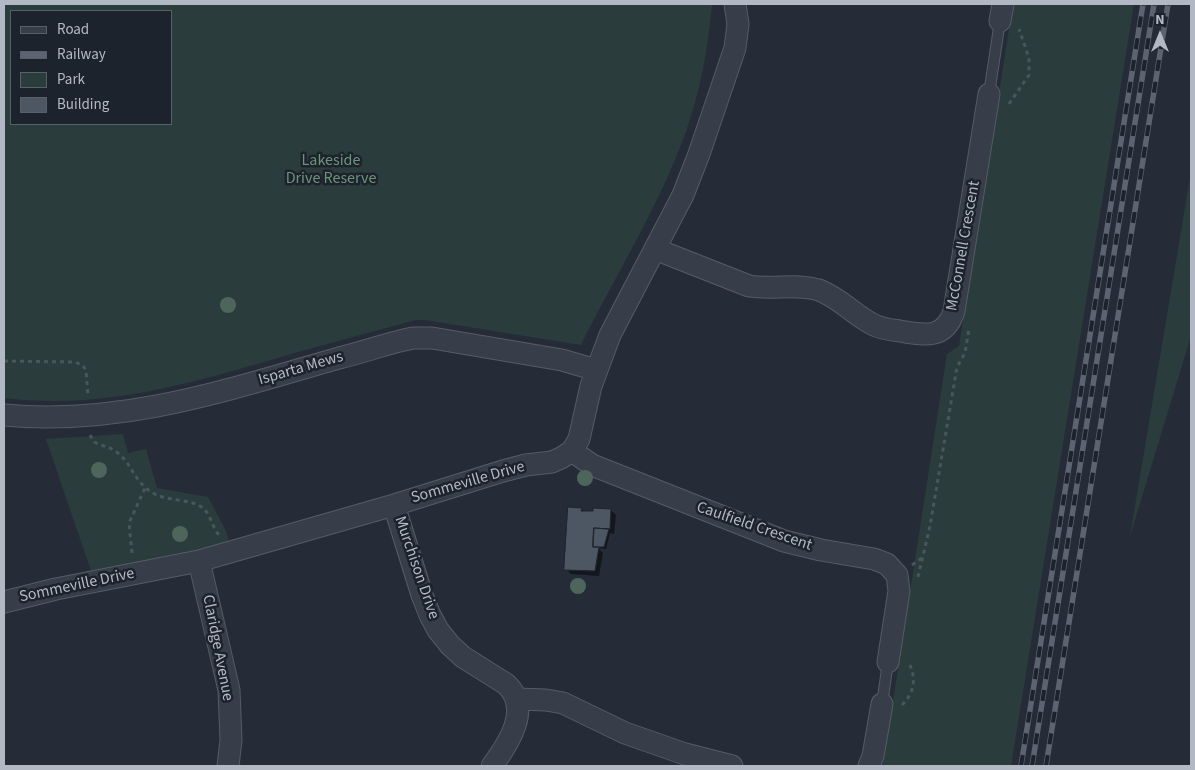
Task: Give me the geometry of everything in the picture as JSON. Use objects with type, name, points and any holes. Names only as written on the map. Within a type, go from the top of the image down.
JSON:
[{"type":"street","points":[[729,46],[725,20],[730,4]]},
{"type":"street","points":[[572,451],[579,439],[596,370],[618,319],[683,195],[699,154],[714,110],[729,46],[738,24],[735,4]]},
{"type":"street","name":"McConnell Crescent","points":[[655,249],[749,286],[762,288],[803,287],[817,290],[833,296],[876,326],[922,335],[934,334],[944,329],[950,322],[954,311],[989,94]]},
{"type":"street","name":"Isparta Mews","points":[[4,416],[89,417],[157,407],[413,338],[432,338],[562,360],[596,370]]},
{"type":"street","name":"Sommeville Drive","points":[[4,602],[56,589],[199,561],[394,505],[503,471],[526,465],[552,462],[572,451]]},
{"type":"street","name":"Caulfield Crescent","points":[[572,451],[592,465],[784,541],[821,550],[874,559],[887,564],[897,575],[900,591],[896,659]]},
{"type":"street","name":"Murchison Drive","points":[[394,505],[422,595],[438,630],[463,657],[512,689],[517,699]]},
{"type":"street","name":"Claridge Avenue","points":[[199,561],[228,690],[231,740],[228,766]]},
{"type":"street","points":[[492,766],[507,744],[515,724],[518,712],[517,699],[546,700],[563,704],[626,733],[685,754],[732,766]]},
{"type":"street","name":"Caulfield Crescent","points":[[869,766],[890,706]]},
{"type":"lane","name":"McConnell Crescent","points":[[989,94],[1001,12]]},
{"type":"lane","name":"Caulfield Crescent","points":[[890,706],[896,659]]},
{"type":"path","points":[[916,587],[930,526],[957,367],[965,353],[969,332]]},
{"type":"path","points":[[4,362],[74,362],[84,366],[87,377],[91,439],[120,454],[136,478],[155,495],[201,507],[211,519],[218,535],[226,533]]},
{"type":"path","points":[[124,554],[132,553],[129,522],[145,488]]},
{"type":"path","points":[[890,706],[910,695],[914,679],[912,669],[896,659]]},
{"type":"green space","name":"Lakeside Drive Reserve","points":[[4,4],[712,4],[702,71],[695,104],[684,137],[649,217],[581,345],[416,320],[226,373],[153,390],[116,397],[41,401],[4,398]]},
{"type":"green space","points":[[1013,4],[1134,4],[1011,766],[883,766],[947,354],[959,346]]},
{"type":"green space","points":[[1191,172],[1191,336],[1130,536]]},
{"type":"green space","points":[[123,434],[128,453],[146,449],[157,488],[208,497],[226,531],[229,542],[203,550],[91,571],[46,439]]},
{"type":"building","points":[[568,507],[582,508],[581,511],[593,511],[593,508],[611,509],[610,529],[594,528],[593,547],[599,547],[595,571],[564,570]]},
{"type":"building","points":[[594,528],[609,529],[604,547],[593,547]]},
{"type":"railway","points":[[1021,766],[1143,4]]},
{"type":"railway","points":[[1032,766],[1154,4]]},
{"type":"railway","points":[[1046,766],[1168,4]]}]
